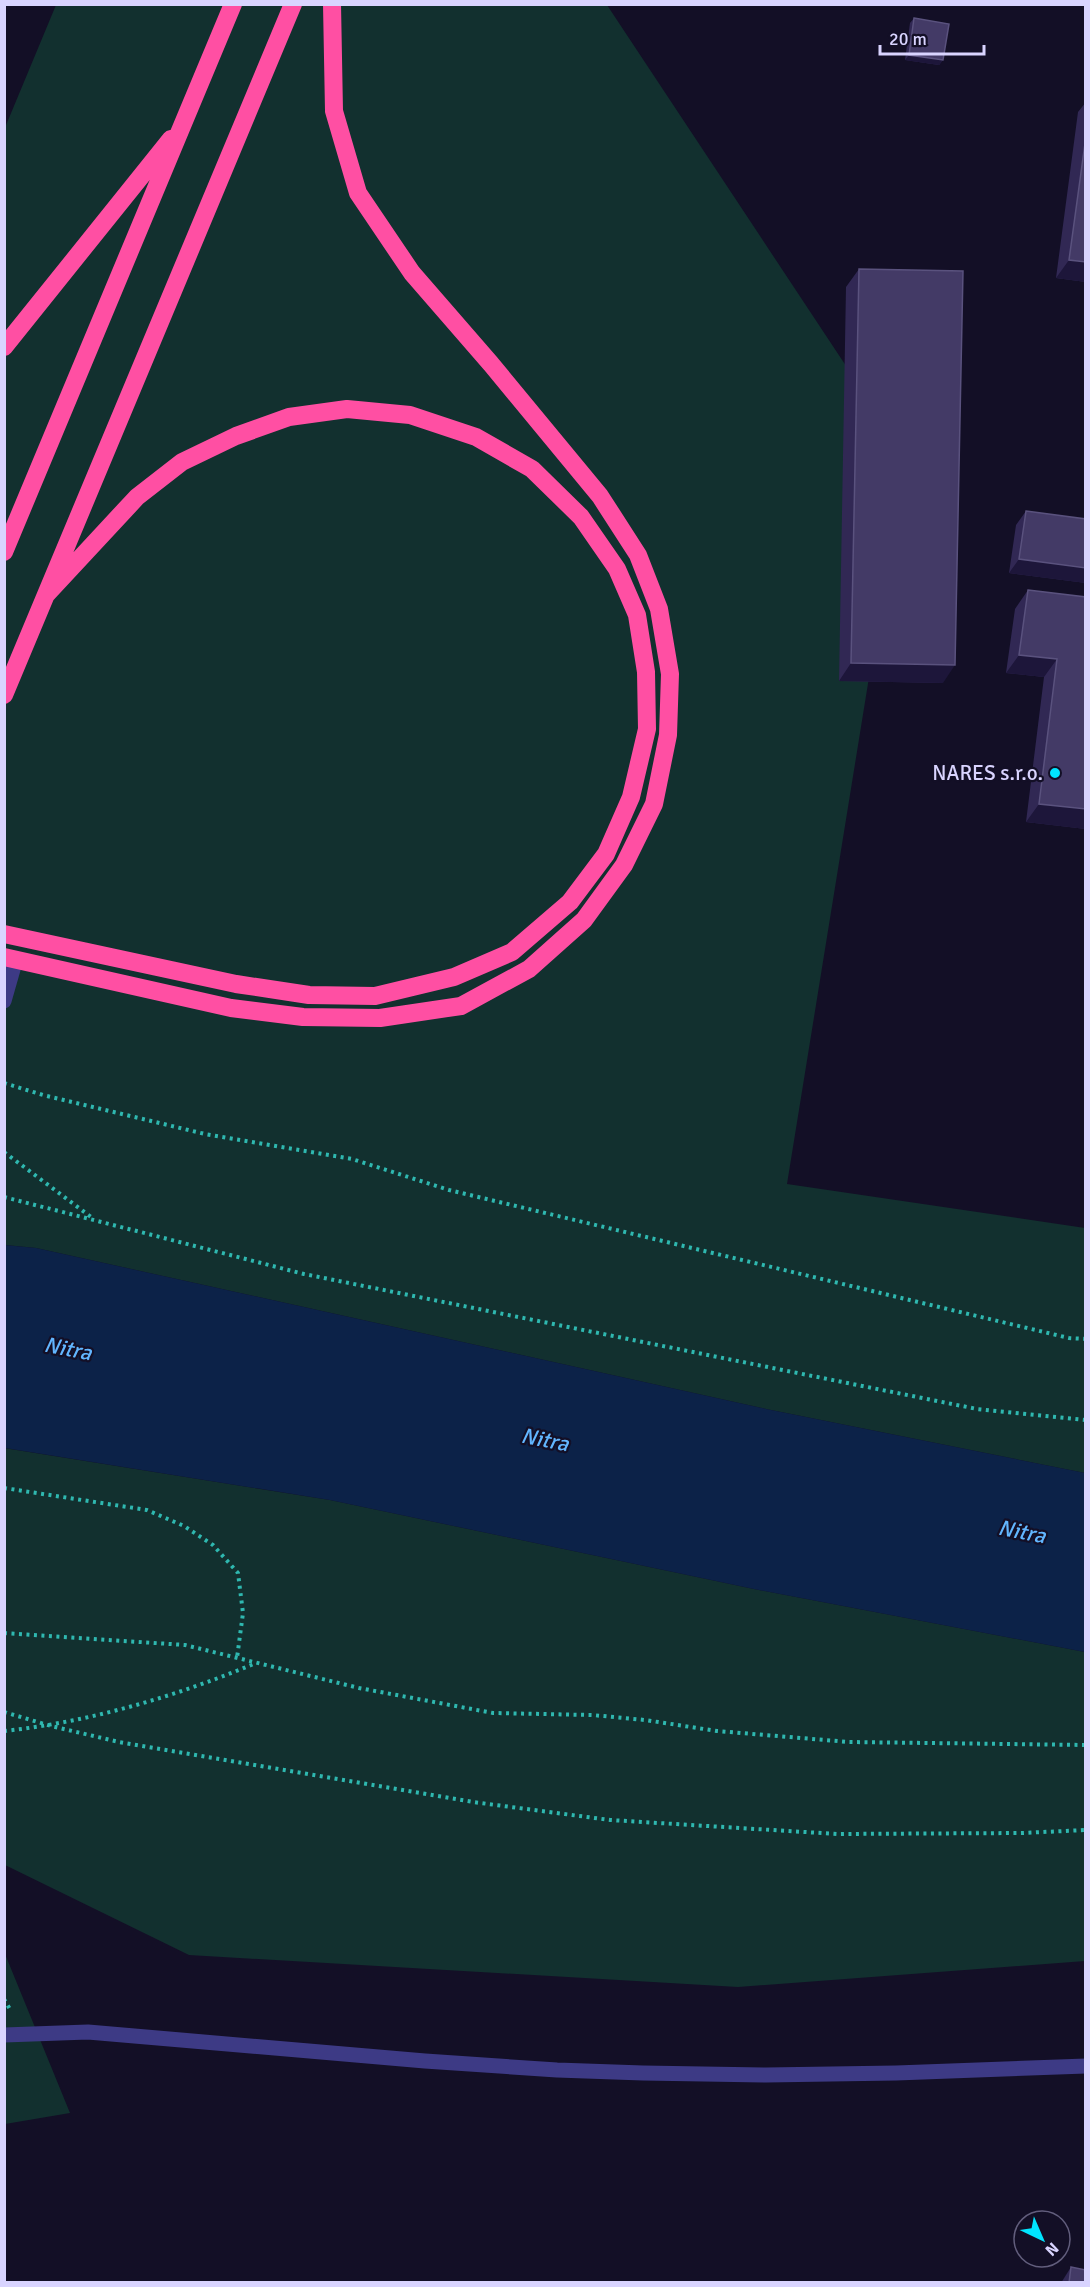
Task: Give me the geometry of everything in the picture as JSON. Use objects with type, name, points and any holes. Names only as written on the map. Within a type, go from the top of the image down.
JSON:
[{"type":"highway","points":[[4,552],[233,4]]},
{"type":"highway","points":[[4,695],[293,4]]},
{"type":"highway","points":[[10,958],[231,1008],[303,1017],[380,1018],[461,1005],[529,969],[584,920],[624,865],[654,804],[668,735],[670,674],[659,609],[639,555],[600,496],[412,273],[358,193],[334,111],[332,4]]},
{"type":"highway","points":[[4,347],[185,121]]},
{"type":"highway","points":[[4,934],[236,984],[309,995],[375,996],[454,977],[512,952],[570,902],[606,854],[631,797],[647,729],[646,672],[637,615],[617,569],[581,517],[532,469],[476,437],[410,415],[347,409],[289,417],[236,436],[182,462],[137,496],[46,595]]},
{"type":"street","points":[[4,1001],[10,958]]},
{"type":"street","points":[[4,2035],[88,2032],[436,2061],[633,2073],[766,2075],[896,2073],[1086,2066]]},
{"type":"path","points":[[4,1083],[43,1095],[205,1134],[352,1159],[449,1190],[1069,1338],[1086,1339]]},
{"type":"path","points":[[4,1152],[94,1219]]},
{"type":"path","points":[[4,1197],[326,1279],[977,1409],[1086,1420]]},
{"type":"path","points":[[4,1488],[147,1510],[184,1526],[213,1545],[238,1573],[243,1613],[237,1658]]},
{"type":"path","points":[[4,1633],[185,1645],[359,1688],[493,1713],[592,1715],[717,1731],[849,1742],[1086,1745]]},
{"type":"path","points":[[4,1731],[51,1726],[198,1687],[257,1663]]},
{"type":"path","points":[[4,1712],[118,1742],[473,1802],[610,1820],[837,1834],[1022,1833],[1086,1830]]},
{"type":"green space","points":[[56,5],[607,5],[905,455],[787,1184],[1085,1228],[1085,1473],[766,1409],[36,1248],[5,1245],[4,130]]},
{"type":"green space","points":[[4,1448],[330,1500],[754,1589],[1085,1652],[1085,1961],[738,1987],[189,1955],[5,1865]]},
{"type":"green space","points":[[5,1954],[70,2113],[5,2124]]},
{"type":"water","name":"Nitra","points":[[4,1245],[36,1248],[766,1409],[1085,1473],[1085,1652],[754,1589],[330,1500],[5,1448]]},
{"type":"building","points":[[914,18],[949,24],[943,60],[909,55]]},
{"type":"building","points":[[1086,136],[1086,262],[1069,260]]},
{"type":"building","points":[[859,269],[963,271],[955,665],[851,663]]},
{"type":"building","points":[[1026,511],[1086,519],[1086,568],[1019,559]]},
{"type":"building","points":[[1028,590],[1086,597],[1086,809],[1039,804],[1057,659],[1019,655]]},
{"type":"building","points":[[1072,2267],[1086,2270],[1086,2283],[1069,2283]]},
{"type":"place","name":"NARES s.r.o.","points":[[1055,773]]}]
